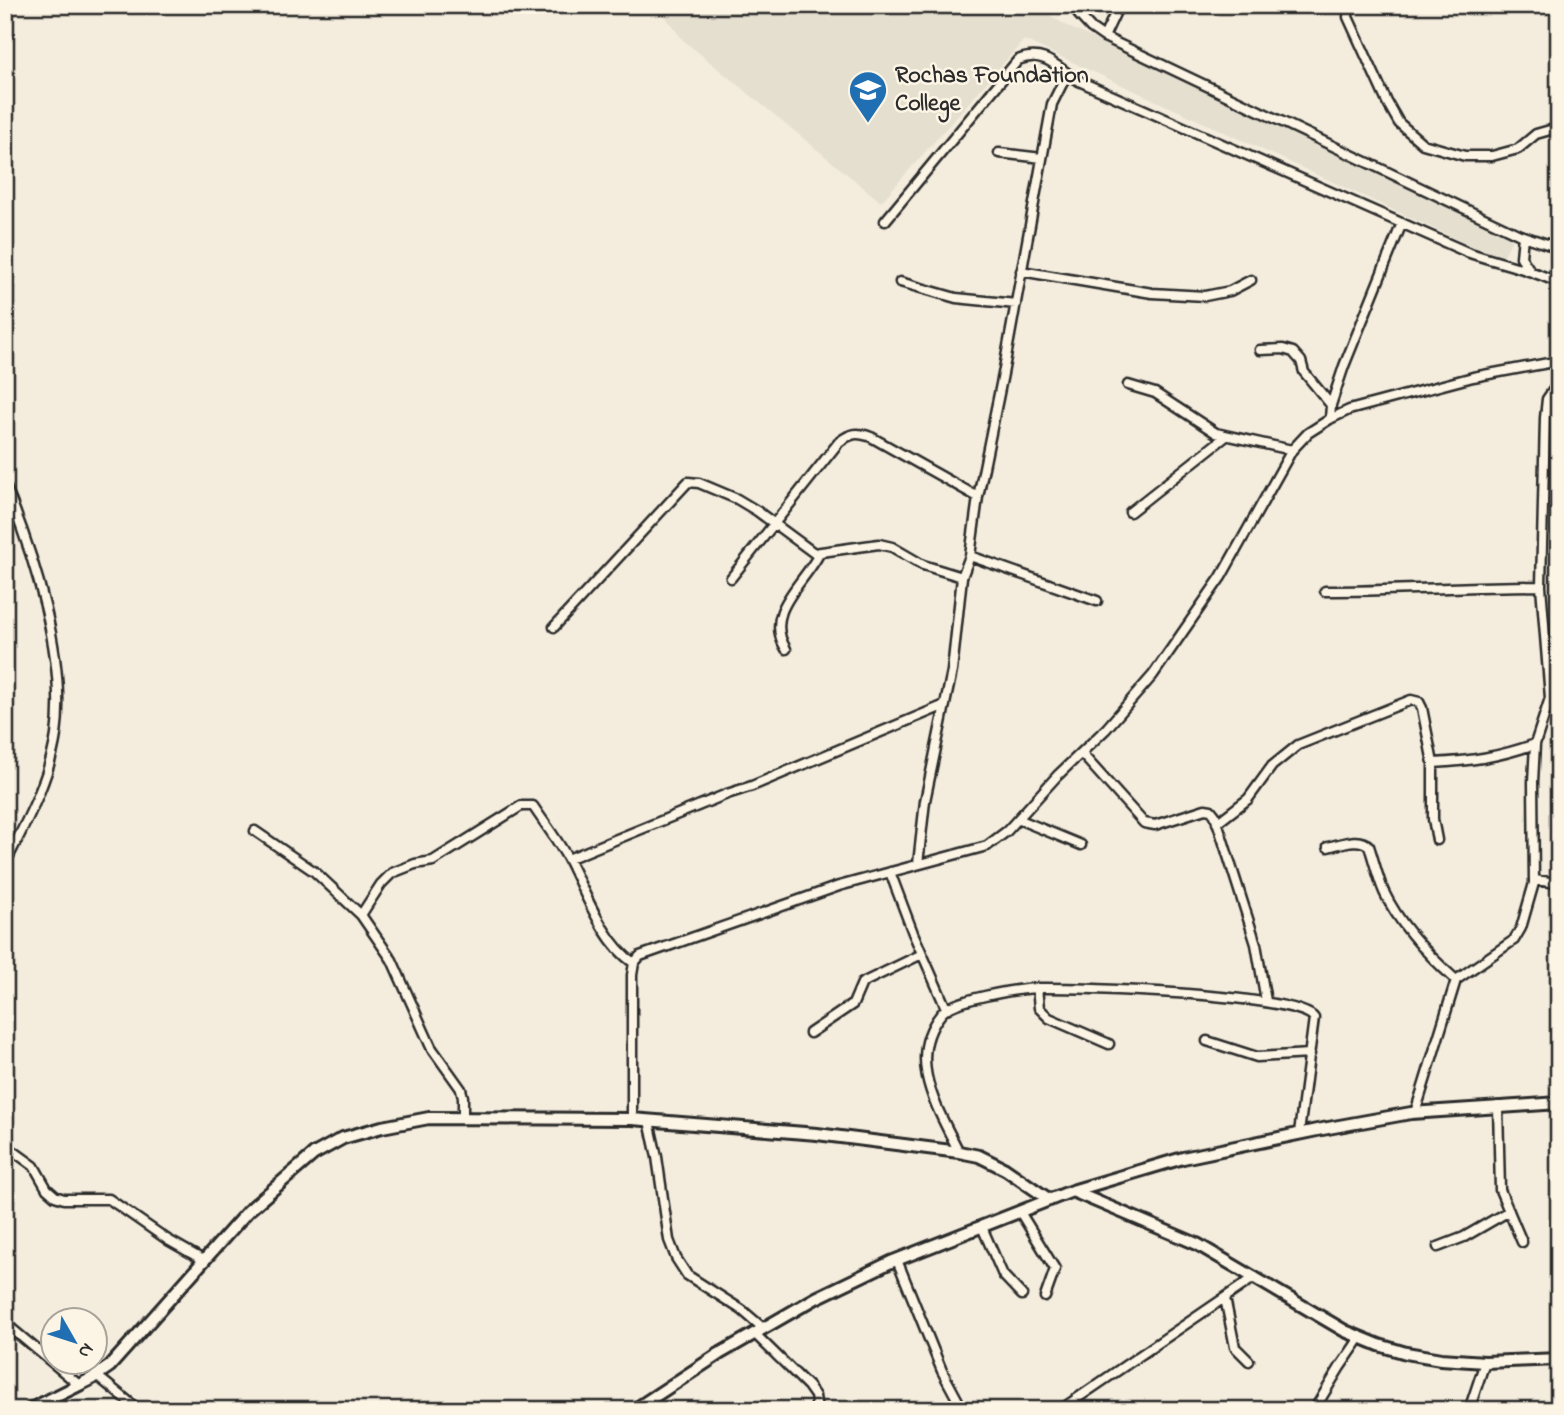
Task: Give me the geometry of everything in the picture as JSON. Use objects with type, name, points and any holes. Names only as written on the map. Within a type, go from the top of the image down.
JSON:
[{"type":"street","points":[[1081,5],[1079,15],[1104,37],[1523,236],[1559,248]]},
{"type":"street","points":[[1104,37],[1119,5]]},
{"type":"street","points":[[1349,5],[1348,17],[1387,102],[1399,123],[1423,144],[1465,156],[1492,156],[1518,149],[1536,134],[1550,130],[1559,131]]},
{"type":"street","points":[[885,221],[1018,60],[1039,57],[1058,64],[1067,74],[1467,252],[1501,264],[1529,269],[1559,283]]},
{"type":"street","points":[[918,863],[925,801],[952,670],[962,577],[970,556],[978,496],[1052,104],[1067,74]]},
{"type":"street","points":[[999,153],[1042,159]]},
{"type":"street","points":[[1330,419],[1331,405],[1344,366],[1402,223]]},
{"type":"street","points":[[1523,236],[1521,257],[1529,269]]},
{"type":"street","points":[[1021,271],[1152,293],[1205,296],[1230,290],[1251,280]]},
{"type":"street","points":[[900,282],[956,298],[1016,304]]},
{"type":"street","points":[[1260,351],[1283,349],[1293,352],[1301,361],[1304,372],[1331,405]]},
{"type":"street","points":[[632,1119],[632,975],[634,963],[640,956],[839,886],[987,846],[1018,819],[1153,675],[1221,577],[1292,450],[1308,433],[1330,419],[1358,407],[1437,386],[1559,361]]},
{"type":"street","points":[[1415,1113],[1456,980],[1514,940],[1521,928],[1534,880],[1535,744],[1550,698],[1541,586],[1545,418],[1547,399],[1559,382]]},
{"type":"street","points":[[1128,385],[1155,393],[1200,424],[1225,436],[1292,450]]},
{"type":"street","points":[[731,578],[839,442],[849,434],[859,433],[871,437],[978,496]]},
{"type":"street","points":[[1130,512],[1225,436]]},
{"type":"street","points":[[554,627],[688,482],[699,483],[737,499],[819,554],[841,548],[878,544],[892,547],[923,565],[962,577]]},
{"type":"street","points":[[5,485],[23,529],[37,575],[52,644],[57,705],[56,735],[46,776],[5,864]]},
{"type":"street","points":[[786,649],[778,636],[779,618],[819,554]]},
{"type":"street","points":[[970,556],[1097,601]]},
{"type":"street","points":[[1325,591],[1541,586]]},
{"type":"street","points":[[1550,698],[1559,703]]},
{"type":"street","points":[[1217,823],[1248,799],[1272,766],[1298,745],[1411,700],[1419,702],[1422,708],[1433,763],[1433,819],[1437,840]]},
{"type":"street","points":[[568,859],[945,705]]},
{"type":"street","points":[[1433,763],[1503,756],[1535,744]]},
{"type":"street","points":[[1081,753],[1144,823],[1155,825],[1205,809],[1211,810],[1256,944],[1266,1000]]},
{"type":"street","points":[[361,915],[381,884],[393,873],[415,864],[433,861],[524,805],[533,806],[568,859],[609,935],[625,957],[634,963]]},
{"type":"street","points":[[1018,819],[1081,845]]},
{"type":"street","points":[[255,831],[316,872],[361,915],[392,960],[431,1047],[461,1089],[463,1118]]},
{"type":"street","points":[[1328,847],[1359,840],[1369,846],[1385,893],[1401,920],[1436,962],[1456,980]]},
{"type":"street","points":[[890,872],[946,1008]]},
{"type":"street","points":[[1534,880],[1559,883]]},
{"type":"street","points":[[810,1033],[853,1004],[858,987],[862,983],[922,954]]},
{"type":"street","points":[[1037,988],[1040,1008],[1049,1018],[1109,1044]]},
{"type":"street","points":[[959,1152],[926,1077],[923,1058],[933,1026],[946,1008],[990,994],[1037,988],[1165,991],[1230,999],[1266,1000],[1312,1013],[1314,1018],[1299,1133]]},
{"type":"street","points":[[1207,1041],[1257,1057],[1310,1054]]},
{"type":"street","points":[[634,1410],[719,1354],[816,1298],[897,1260],[1072,1191],[1183,1158],[1299,1133],[1415,1113],[1559,1103]]},
{"type":"street","points":[[1498,1106],[1500,1190],[1522,1242]]},
{"type":"street","points":[[108,1367],[248,1211],[314,1154],[343,1138],[429,1118],[632,1119],[817,1135],[959,1152],[979,1156],[1005,1169],[1050,1200]]},
{"type":"street","points":[[649,1121],[669,1240],[676,1258],[687,1275],[742,1310],[808,1386],[815,1396],[817,1410]]},
{"type":"street","points":[[5,1145],[34,1166],[47,1189],[55,1196],[64,1199],[109,1199],[168,1240],[205,1261]]},
{"type":"street","points":[[1072,1191],[1197,1244],[1360,1338],[1406,1353],[1441,1359],[1485,1362],[1559,1359]]},
{"type":"street","points":[[1438,1247],[1464,1237],[1509,1211]]},
{"type":"street","points":[[1020,1212],[1055,1269],[1045,1297]]},
{"type":"street","points":[[982,1227],[1003,1275],[1021,1295]]},
{"type":"street","points":[[897,1260],[942,1371],[963,1410]]},
{"type":"street","points":[[1060,1410],[1255,1277]]},
{"type":"street","points":[[1225,1297],[1225,1308],[1235,1347],[1249,1361]]},
{"type":"street","points":[[5,1323],[78,1384]]},
{"type":"street","points":[[1314,1410],[1360,1338]]},
{"type":"street","points":[[1469,1410],[1485,1362]]},
{"type":"street","points":[[29,1410],[94,1376]]},
{"type":"street","points":[[97,1376],[139,1410]]},
{"type":"shaded area","name":"Rochas Foundation College","points":[[656,5],[1048,5],[1043,11],[1069,27],[1513,237],[1502,260],[1024,40],[881,202],[683,40]]},
{"type":"place","name":"Rochas Foundation College","points":[[868,124]]}]
